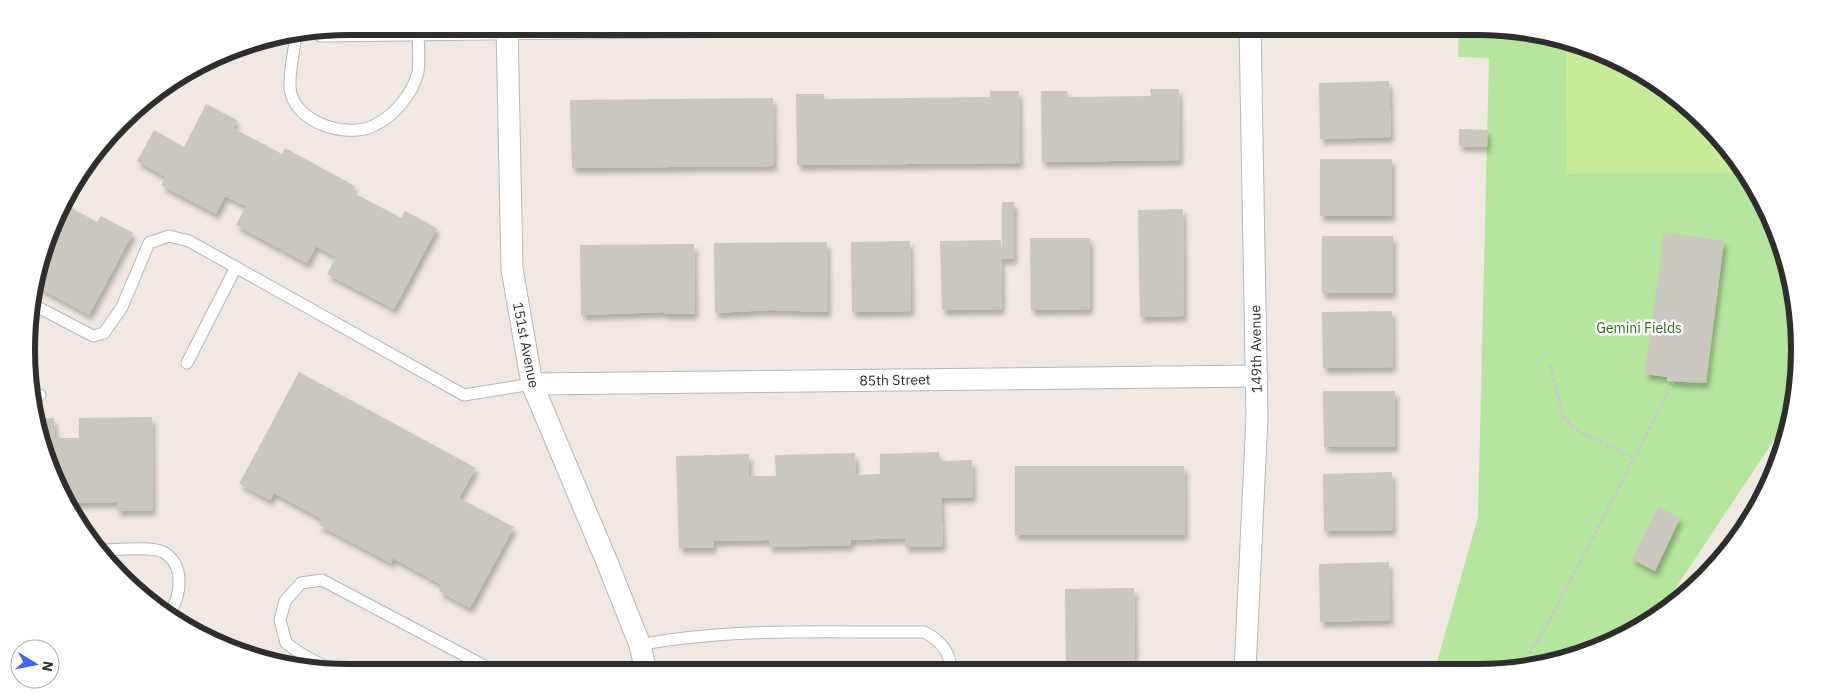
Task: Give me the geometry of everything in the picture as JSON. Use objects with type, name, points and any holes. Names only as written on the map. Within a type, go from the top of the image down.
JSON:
[{"type":"street","name":"151st Avenue","points":[[508,35],[512,269],[532,384],[640,645],[644,664]]},
{"type":"street","name":"149th Avenue","points":[[1245,664],[1257,376],[1250,35]]},
{"type":"street","name":"85th Street","points":[[532,384],[1257,376]]},
{"type":"lane","points":[[295,40],[290,90],[298,109],[314,122],[343,130],[371,127],[393,114],[408,94],[418,72],[418,35]]},
{"type":"lane","points":[[38,307],[93,336],[104,333],[122,307],[149,243],[169,236],[189,241],[464,394],[532,384]]},
{"type":"lane","points":[[187,363],[236,267]]},
{"type":"lane","points":[[107,550],[150,550],[162,552],[174,564],[179,576],[180,593],[172,609]]},
{"type":"lane","points":[[316,662],[286,643],[280,620],[285,602],[301,583],[322,580],[481,664]]},
{"type":"lane","points":[[640,645],[678,638],[717,634],[924,632],[944,645],[951,664]]},
{"type":"path","points":[[1550,365],[1563,416],[1576,430],[1634,458]]},
{"type":"path","points":[[1525,660],[1550,620],[1673,383]]},
{"type":"green space","name":"Gemini Fields","points":[[1459,35],[1497,36],[1538,41],[1578,52],[1616,67],[1651,88],[1684,113],[1726,158],[1759,210],[1774,248],[1785,288],[1791,350],[1788,391],[1780,431],[1669,598],[1616,632],[1558,653],[1538,658],[1497,663],[1437,664],[1478,517],[1489,58],[1458,57]]},
{"type":"green space","points":[[1566,48],[1616,67],[1668,100],[1699,127],[1737,173],[1567,174]]},
{"type":"building","points":[[1389,81],[1391,137],[1320,139],[1319,83]]},
{"type":"building","points":[[1150,89],[1179,89],[1180,160],[1042,162],[1041,91],[1067,91],[1068,97],[1151,96]]},
{"type":"building","points":[[990,91],[1019,91],[1020,163],[797,165],[796,94],[824,94],[824,99],[990,97]]},
{"type":"building","points":[[773,98],[774,166],[572,168],[570,100]]},
{"type":"building","points":[[206,104],[237,120],[233,128],[282,154],[285,148],[355,186],[352,192],[401,218],[405,211],[437,228],[394,309],[327,274],[336,257],[316,246],[307,263],[236,225],[246,206],[225,196],[216,214],[161,185],[166,177],[137,161],[154,130],[184,147]]},
{"type":"building","points":[[1459,129],[1488,130],[1487,147],[1459,146]]},
{"type":"building","points":[[1320,159],[1392,159],[1392,216],[1320,216]]},
{"type":"building","points":[[1002,202],[1014,202],[1014,259],[1002,259]]},
{"type":"building","points":[[69,207],[97,222],[101,216],[133,233],[89,315],[41,289],[52,248]]},
{"type":"building","points":[[1183,209],[1184,316],[1140,317],[1138,210]]},
{"type":"building","points":[[1664,232],[1724,241],[1706,383],[1667,381],[1667,377],[1645,374]]},
{"type":"building","points":[[1322,236],[1393,236],[1393,293],[1322,293]]},
{"type":"building","points":[[1030,238],[1090,238],[1090,309],[1031,310]]},
{"type":"building","points":[[1001,240],[1002,309],[942,310],[940,241]]},
{"type":"building","points":[[910,241],[911,311],[852,312],[851,242]]},
{"type":"building","points":[[827,242],[828,312],[771,310],[715,313],[714,243]]},
{"type":"building","points":[[694,244],[695,314],[664,314],[664,312],[581,315],[580,245]]},
{"type":"building","points":[[1392,311],[1393,367],[1323,368],[1322,312]]},
{"type":"building","points":[[299,372],[476,468],[459,498],[514,527],[470,608],[439,591],[442,585],[393,558],[391,563],[319,525],[322,519],[274,493],[270,500],[239,484]]},
{"type":"building","points":[[1323,391],[1395,391],[1395,447],[1324,447]]},
{"type":"building","points":[[152,417],[153,510],[117,511],[117,502],[75,503],[59,470],[43,419],[54,418],[55,438],[79,438],[79,418]]},
{"type":"building","points":[[939,452],[940,461],[972,460],[973,497],[941,498],[943,546],[905,547],[905,538],[851,540],[851,545],[769,547],[769,540],[713,541],[714,548],[679,548],[676,456],[749,454],[749,476],[776,476],[775,455],[855,453],[856,475],[880,474],[880,454]]},
{"type":"building","points":[[1015,466],[1184,466],[1185,535],[1015,535]]},
{"type":"building","points":[[1392,472],[1393,530],[1324,531],[1323,474]]},
{"type":"building","points":[[1658,507],[1680,518],[1655,571],[1632,559]]},
{"type":"building","points":[[1389,562],[1390,620],[1320,622],[1319,564]]},
{"type":"building","points":[[1134,588],[1135,664],[1066,664],[1065,589]]}]
